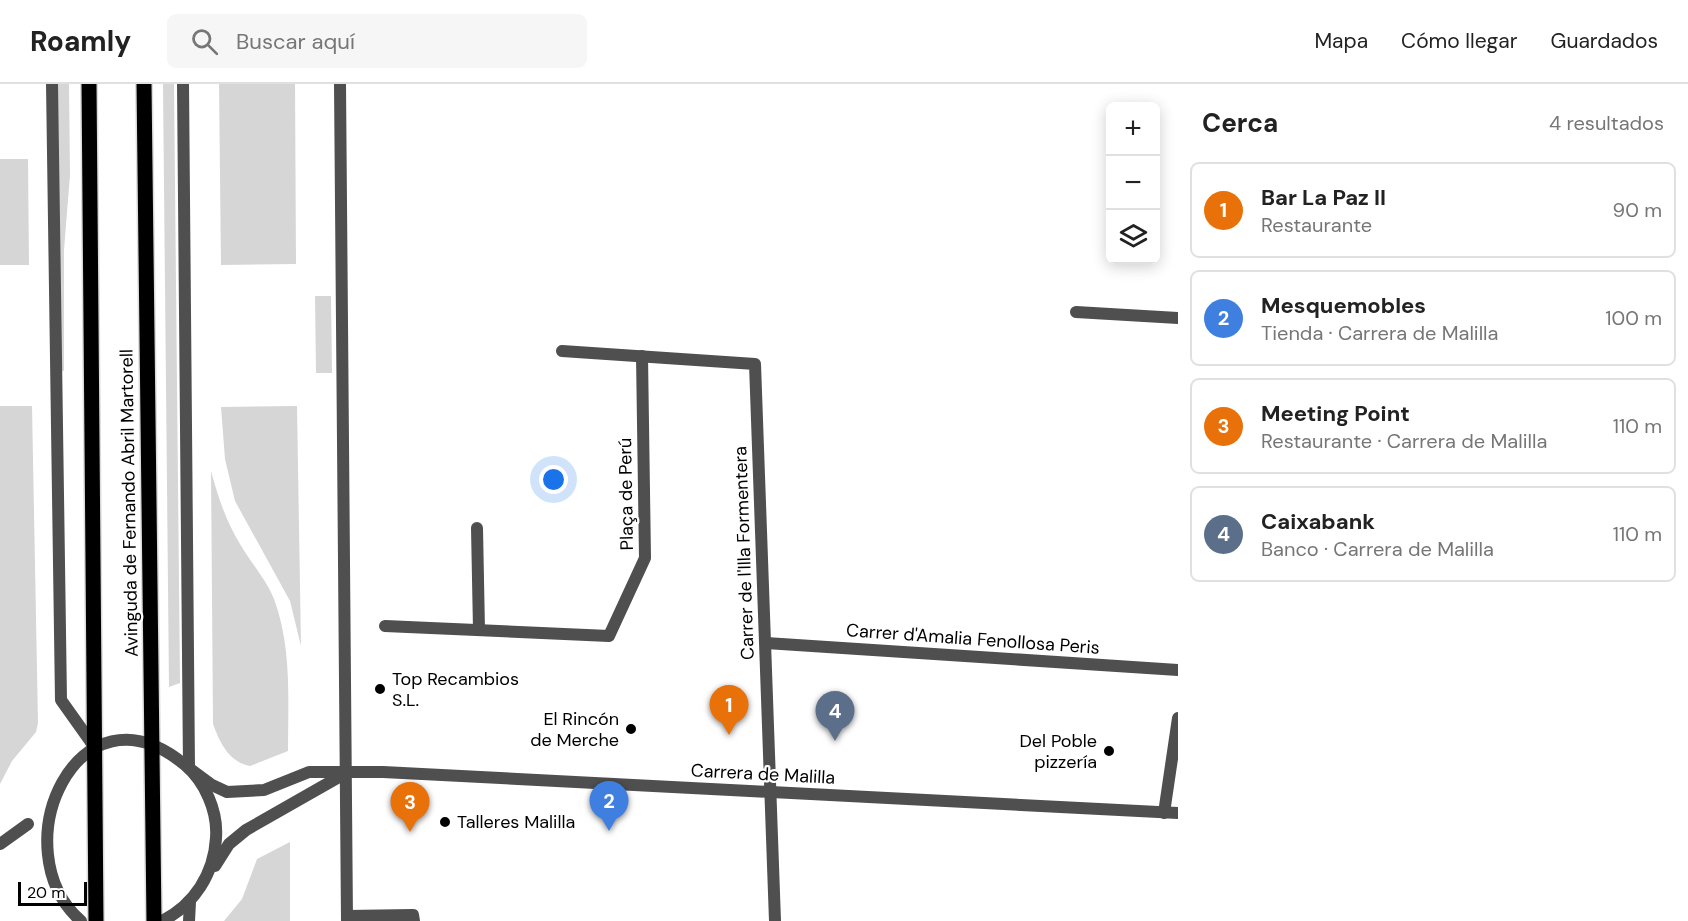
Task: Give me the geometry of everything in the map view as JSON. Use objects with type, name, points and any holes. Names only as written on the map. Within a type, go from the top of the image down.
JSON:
[{"type":"main road","name":"Avinguda de Fernando Abril Martorell","points":[[89,84],[96,921]]},
{"type":"main road","name":"Avinguda de Fernando Abril Martorell","points":[[144,84],[154,921]]},
{"type":"street","points":[[52,84],[61,700],[93,745]]},
{"type":"street","points":[[183,84],[189,768],[202,783],[214,815],[215,853],[207,877]]},
{"type":"street","points":[[340,84],[347,919],[413,915],[414,921]]},
{"type":"street","points":[[1076,312],[1178,318]]},
{"type":"street","points":[[562,351],[642,356]]},
{"type":"street","name":"Carrer de l'Illa Formentera","points":[[642,356],[755,364],[775,921]]},
{"type":"street","name":"Plaça de Perú","points":[[385,626],[609,636],[645,558],[642,356]]},
{"type":"street","points":[[477,528],[479,630]]},
{"type":"street","name":"Carrer d'Amalia Fenollosa Peris","points":[[766,643],[1178,670]]},
{"type":"street","points":[[1164,813],[1178,718]]},
{"type":"street","points":[[60,764],[93,745],[122,740],[152,745]]},
{"type":"street","name":"Carrera de Malilla","points":[[152,745],[166,751],[212,785],[227,792],[264,790],[309,772],[383,772],[1178,813]]},
{"type":"street","name":"Carrera de Malilla","points":[[162,921],[189,902],[229,844],[246,830],[347,773]]},
{"type":"street","points":[[27,840],[31,808]]},
{"type":"street","points":[[0,844],[28,824]]},
{"type":"street","points":[[43,888],[53,901],[81,921]]},
{"type":"street","points":[[189,902],[189,921]]},
{"type":"shaded area","points":[[57,84],[69,84],[70,175],[64,250],[64,371],[60,370]]},
{"type":"shaded area","points":[[163,84],[174,84],[180,683],[169,687]]},
{"type":"shaded area","points":[[219,84],[295,84],[296,264],[221,265]]},
{"type":"shaded area","points":[[0,159],[28,159],[29,265],[0,265]]},
{"type":"shaded area","points":[[315,296],[331,296],[332,373],[316,373]]},
{"type":"shaded area","points":[[0,406],[32,406],[38,723],[36,732],[12,761],[0,784]]},
{"type":"shaded area","points":[[297,406],[301,646],[290,601],[235,501],[225,459],[221,407]]},
{"type":"shaded area","points":[[211,471],[231,527],[274,599],[284,636],[288,694],[288,751],[250,766],[236,760],[226,751],[213,724]]},
{"type":"shaded area","points":[[290,842],[290,921],[224,921],[242,899],[257,859]]},
{"type":"place","name":"Top Recambios S.L.","points":[[380,689]]},
{"type":"place","name":"El Rincón de Merche","points":[[631,729]]},
{"type":"place","name":"Bar La Paz II","points":[[729,735]]},
{"type":"place","name":"Caixabank","points":[[835,741]]},
{"type":"place","name":"Del Poble pizzería","points":[[1109,751]]},
{"type":"place","name":"Talleres Malilla","points":[[445,822]]},
{"type":"place","name":"Mesquemobles","points":[[609,831]]},
{"type":"place","name":"Meeting Point","points":[[410,832]]}]
